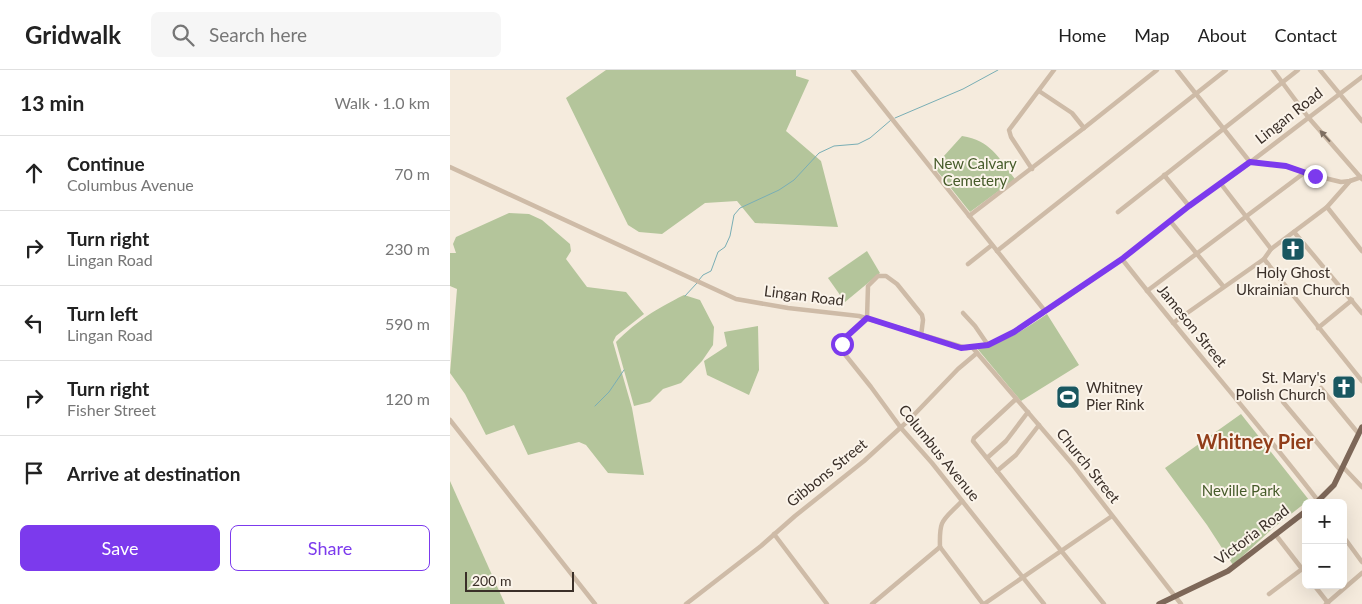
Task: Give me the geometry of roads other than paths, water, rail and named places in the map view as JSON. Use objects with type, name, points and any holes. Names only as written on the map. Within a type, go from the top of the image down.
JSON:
[{"type":"main road","points":[[1321,499],[1334,485],[1362,427]]},
{"type":"main road","name":"Victoria Road","points":[[1158,604],[1220,576],[1302,514]]},
{"type":"street","points":[[852,70],[1045,310]]},
{"type":"street","points":[[1032,168],[1011,137],[1009,130],[1054,70]]},
{"type":"street","points":[[969,216],[1157,70]]},
{"type":"street","points":[[1177,70],[1250,162],[1286,166],[1304,173],[1341,182],[1361,178],[1308,117],[1273,70]]},
{"type":"street","points":[[997,252],[1226,70]]},
{"type":"street","points":[[1118,212],[1298,70]]},
{"type":"street","points":[[1320,70],[1362,121]]},
{"type":"street","name":"Lingan Road","points":[[450,167],[729,296],[754,303],[867,318],[961,348],[972,347],[988,345],[1014,332],[1122,259],[1189,206],[1362,77]]},
{"type":"street","points":[[1039,91],[1072,113],[1084,128]]},
{"type":"street","points":[[1147,291],[1304,173]]},
{"type":"street","points":[[1164,175],[1189,206]]},
{"type":"street","points":[[1173,322],[1264,259],[1271,249],[1327,207],[1350,181]]},
{"type":"street","points":[[1221,184],[1271,249]]},
{"type":"street","points":[[1327,207],[1362,251]]},
{"type":"street","points":[[1171,222],[1223,286]]},
{"type":"street","points":[[1294,232],[1362,313]]},
{"type":"street","points":[[968,264],[992,245]]},
{"type":"street","name":"Jameson Street","points":[[1122,259],[1258,424],[1316,499]]},
{"type":"street","points":[[1264,259],[1362,381]]},
{"type":"street","points":[[867,318],[868,286],[878,276],[886,276],[896,284],[922,315],[923,321],[920,336]]},
{"type":"street","points":[[1318,328],[1352,300]]},
{"type":"street","points":[[963,313],[988,345]]},
{"type":"street","name":"Columbus Avenue","points":[[867,318],[844,340],[842,349],[901,428],[932,463],[1044,604]]},
{"type":"street","name":"Church Street","points":[[972,347],[1039,425],[1176,595],[1181,604]]},
{"type":"street","name":"Gibbons Street","points":[[686,604],[750,555],[864,461],[901,428],[976,353]]},
{"type":"street","points":[[1321,388],[1358,433]]},
{"type":"street","points":[[1016,399],[973,439],[986,458],[1104,604]]},
{"type":"street","points":[[1283,402],[1342,469],[1362,487]]},
{"type":"street","points":[[986,458],[1006,441],[1028,412]]},
{"type":"street","points":[[450,420],[595,604]]},
{"type":"street","points":[[997,471],[1016,455],[1039,425]]},
{"type":"street","points":[[962,501],[944,518],[940,528],[940,548],[984,604],[1112,516]]},
{"type":"street","points":[[774,534],[827,604]]},
{"type":"street","points":[[1275,534],[1302,565]]},
{"type":"street","points":[[1347,542],[1362,562]]},
{"type":"street","points":[[872,604],[940,548]]},
{"type":"street","points":[[1268,594],[1302,568]]},
{"type":"street","points":[[1317,589],[1327,604],[1362,573]]},
{"type":"waterway","points":[[895,118],[963,89],[998,70]]},
{"type":"waterway","points":[[699,280],[703,275],[711,271],[718,252],[725,247],[730,236],[734,215],[740,208],[779,190],[794,180],[819,153],[834,146],[858,144],[870,138],[891,120]]},
{"type":"waterway","points":[[685,296],[697,283]]},
{"type":"waterway","points":[[595,406],[609,392],[624,370]]},
{"type":"place","name":"Holy Ghost Ukrainian Church","points":[[1293,249]]},
{"type":"place","name":"St. Mary's Polish Church","points":[[1344,387]]},
{"type":"place","name":"Whitney Pier Rink","points":[[1068,397]]},
{"type":"district","name":"Whitney Pier","points":[[1255,442]]},
{"type":"park label","name":"New Calvary Cemetery","points":[[975,172]]},
{"type":"park label","name":"Neville Park","points":[[1241,491]]}]
